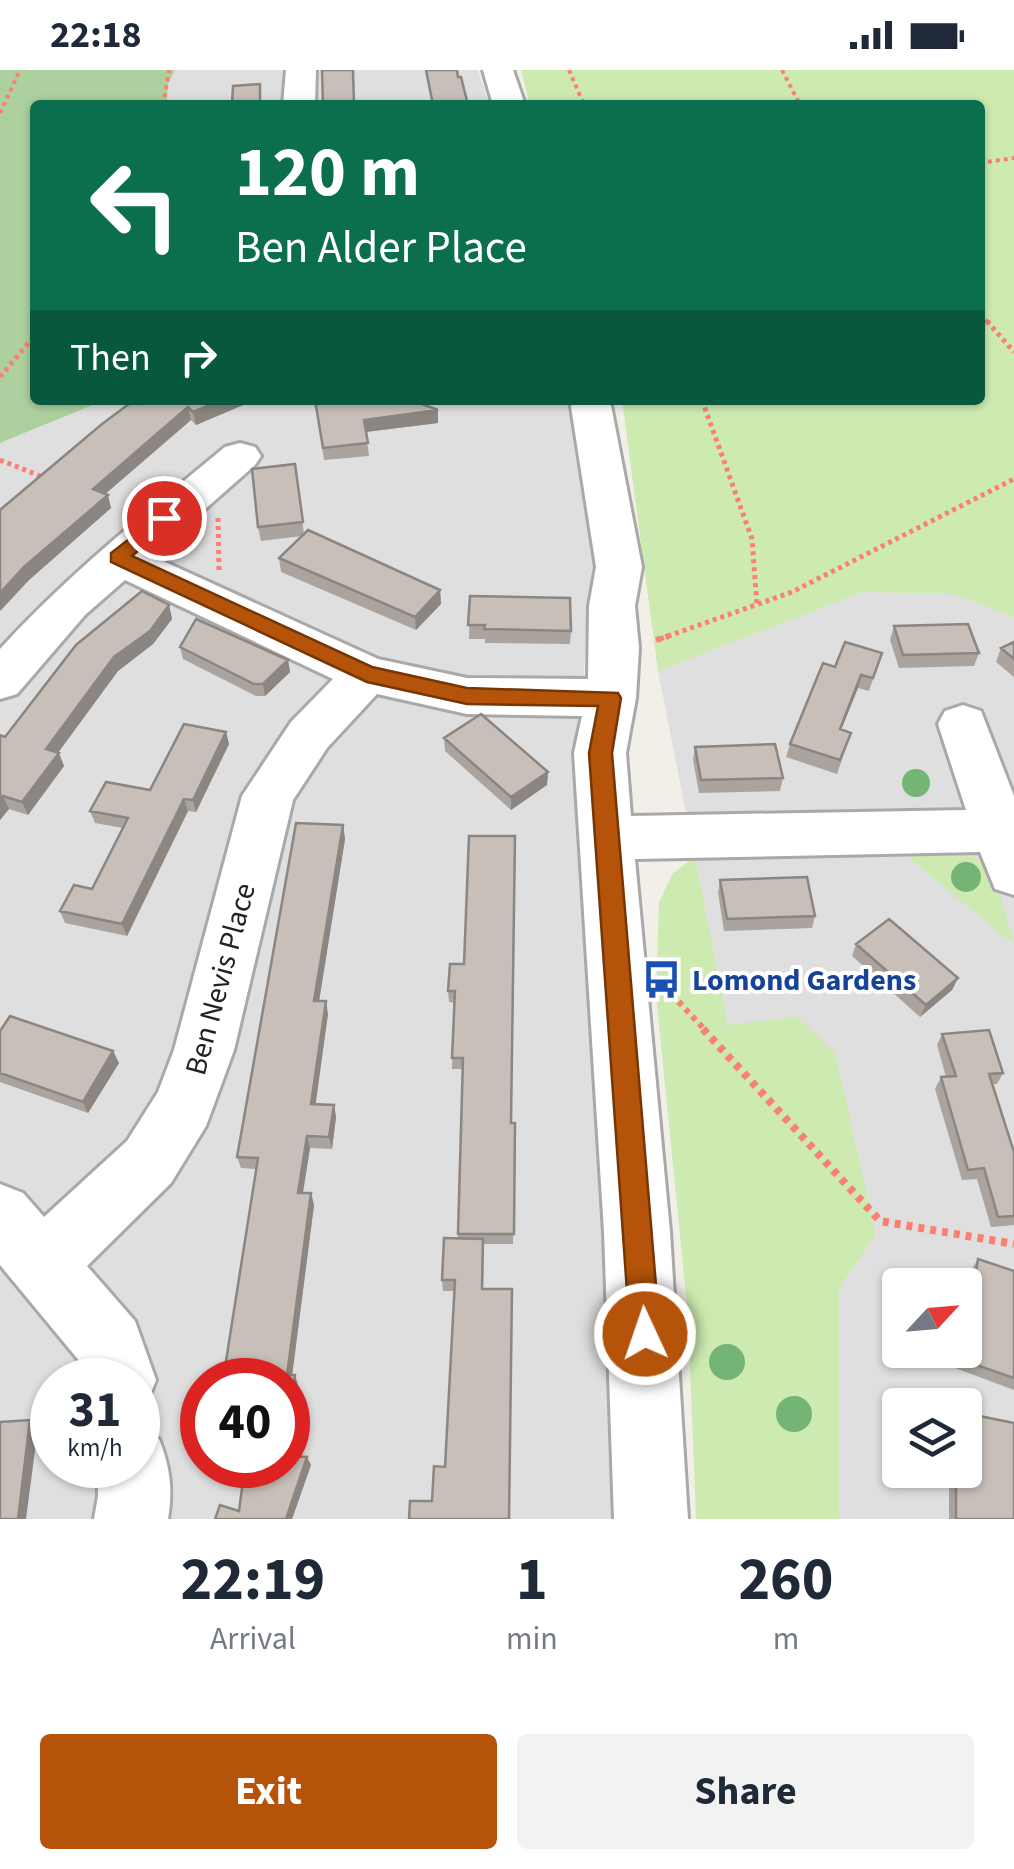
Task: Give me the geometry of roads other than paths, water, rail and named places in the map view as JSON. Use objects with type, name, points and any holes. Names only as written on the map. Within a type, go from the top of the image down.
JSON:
[{"type":"street","points":[[299,100],[301,70]]},
{"type":"street","points":[[498,70],[507,100]]},
{"type":"street","points":[[591,405],[618,567],[612,606],[615,648],[600,753],[636,1188],[649,1402],[651,1519]]},
{"type":"street","points":[[0,681],[68,604],[240,456]]},
{"type":"street","points":[[118,558],[367,674],[467,696],[610,698]]},
{"type":"street","name":"Ben Nevis Place","points":[[20,1239],[94,1218],[149,1162],[184,1106],[204,1050],[268,796],[310,735],[367,674]]},
{"type":"street","points":[[606,838],[1009,845],[963,724]]},
{"type":"street","points":[[20,1239],[110,1345],[114,1358]]},
{"type":"street","points":[[131,1519],[135,1488]]},
{"type":"place","name":"Lomond Gardens","points":[[662,980]]}]
